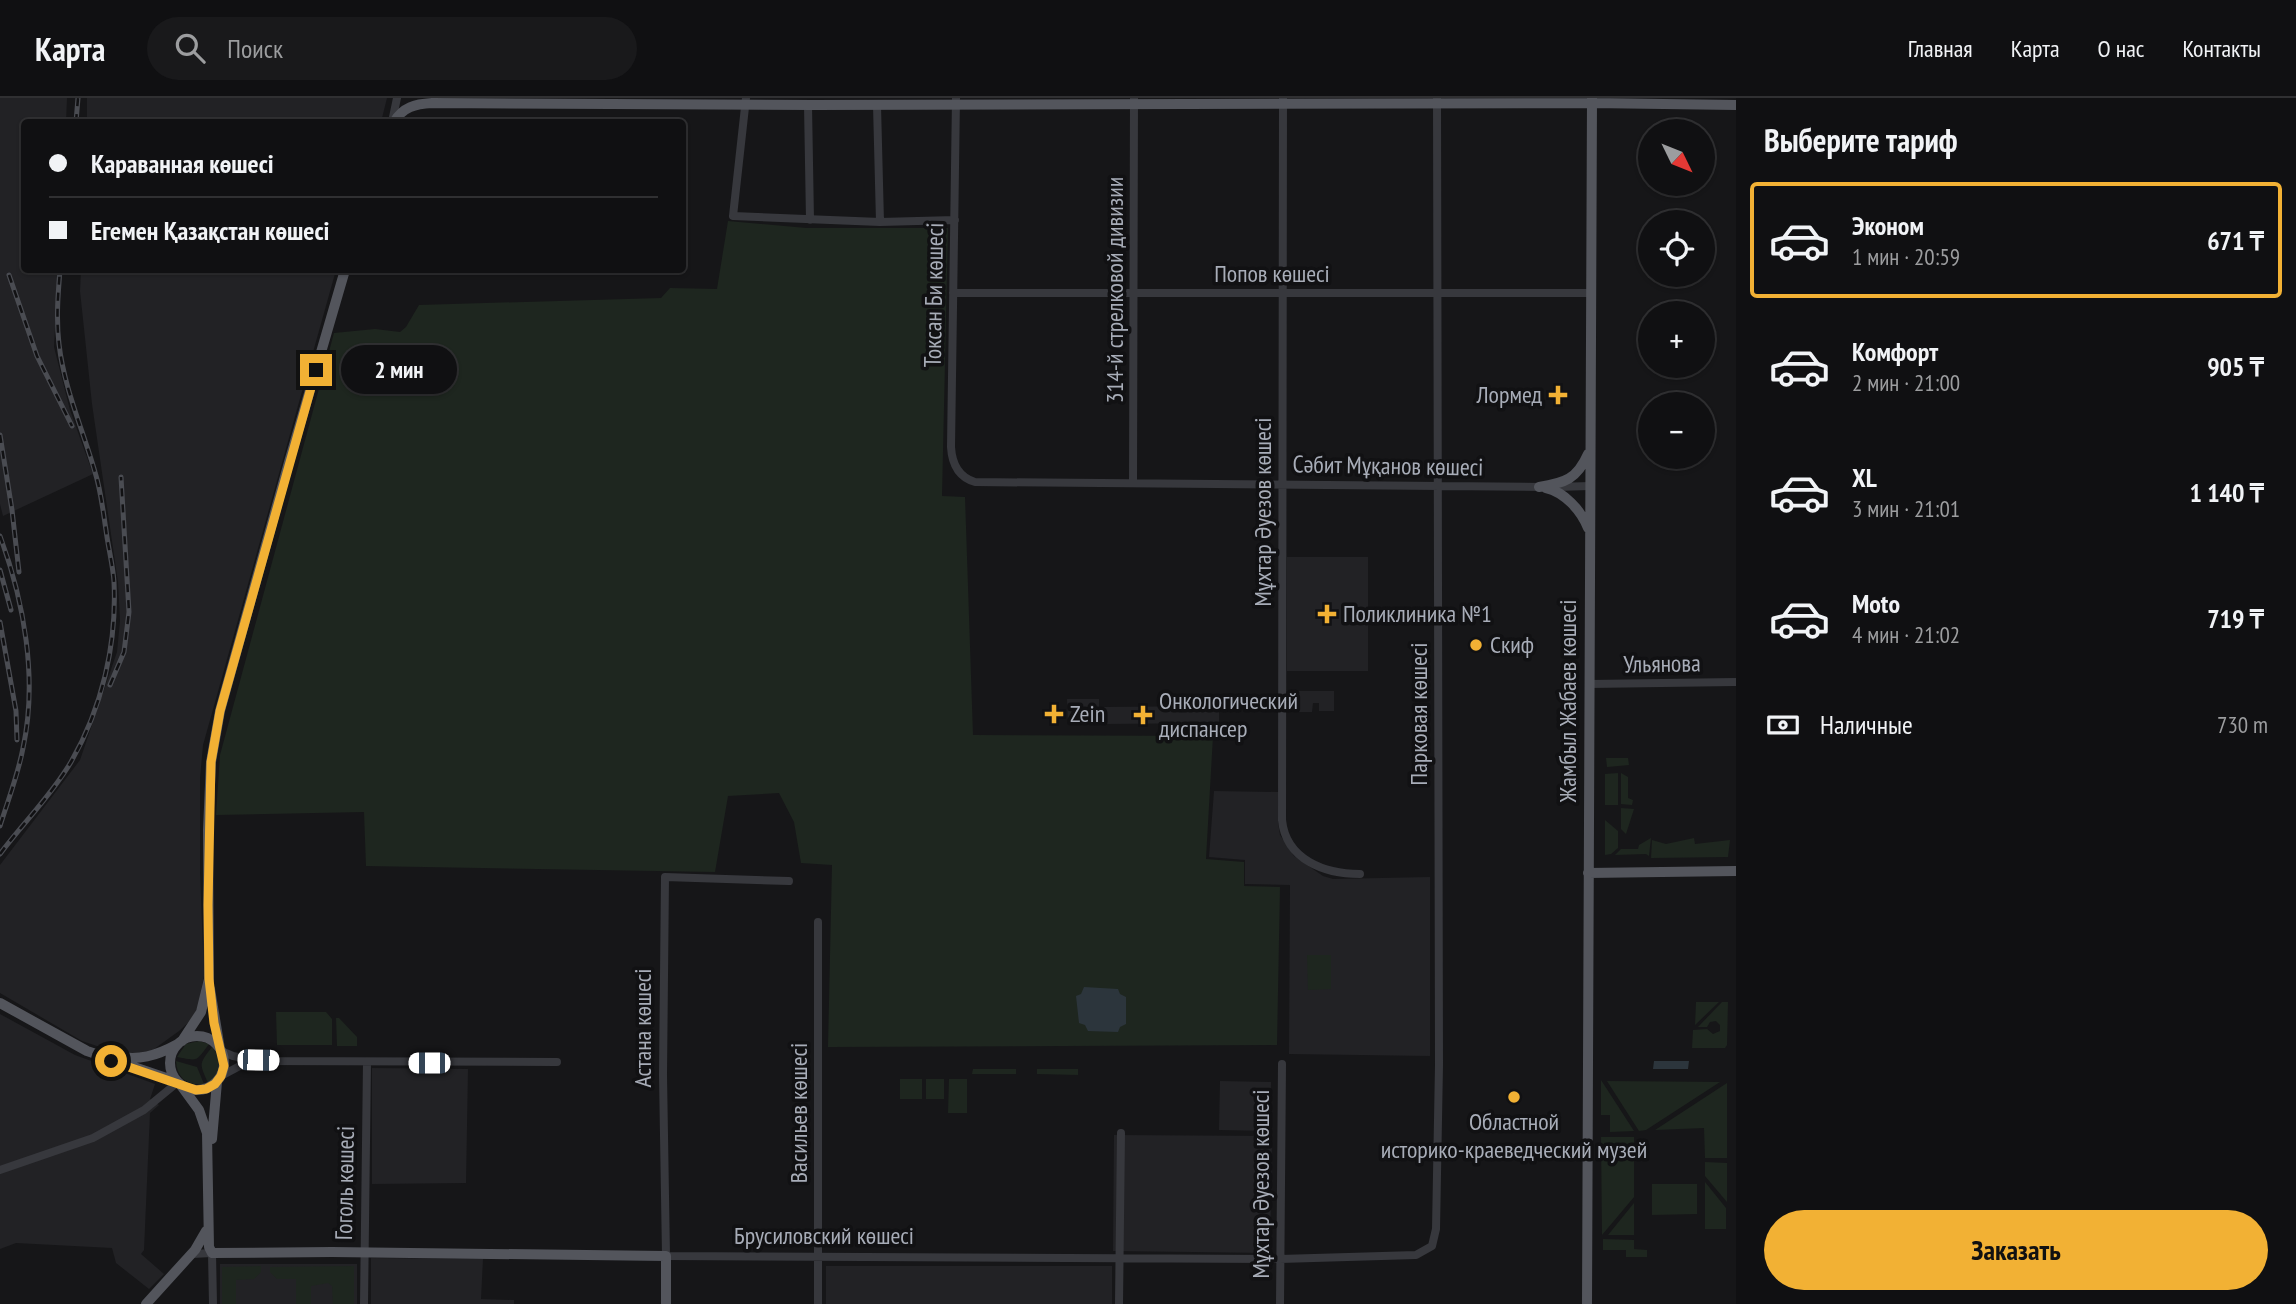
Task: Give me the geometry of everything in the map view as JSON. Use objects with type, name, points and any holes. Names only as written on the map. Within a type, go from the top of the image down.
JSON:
[{"type":"main road","points":[[1620,98],[1636,104]]},
{"type":"main road","points":[[396,119],[410,107],[432,103],[746,101],[877,105],[956,101],[1592,101],[1736,105]]},
{"type":"main road","name":"Жамбыл Жабаев көшесі","points":[[1587,1304],[1592,101]]},
{"type":"main road","points":[[212,1254],[213,1125],[224,1062],[209,979],[208,830],[213,745],[286,470],[344,273]]},
{"type":"main road","points":[[1539,487],[1560,484],[1574,475],[1585,460],[1591,442]]},
{"type":"main road","points":[[1539,487],[1565,497],[1582,516],[1590,533]]},
{"type":"main road","points":[[1588,873],[1736,871]]},
{"type":"main road","points":[[209,979],[201,1012],[173,1051],[170,1062],[172,1073],[196,1106],[206,1127],[208,1247],[212,1254]]},
{"type":"main road","points":[[0,1003],[87,1051],[198,1090],[208,1088],[219,1079]]},
{"type":"main road","points":[[87,1051],[128,1059],[145,1058],[195,1036],[205,1037],[221,1050]]},
{"type":"main road","points":[[146,1304],[193,1254],[205,1231],[208,1209]]},
{"type":"main road","name":"Брусиловский көшесі","points":[[212,1254],[363,1252],[666,1256]]},
{"type":"main road","name":"Астана көшесі","points":[[666,1256],[666,1304]]},
{"type":"street","points":[[394,119],[397,98]]},
{"type":"street","points":[[420,98],[432,103]]},
{"type":"street","points":[[746,101],[733,216],[880,222],[955,220]]},
{"type":"street","name":"Токсан Би көшесі","points":[[956,101],[951,454],[959,473],[975,482]]},
{"type":"street","name":"314-й стрелковой дивизии","points":[[1133,483],[1134,101]]},
{"type":"street","name":"Мұхтар Әуезов көшесі","points":[[1283,101],[1283,827],[1290,845],[1309,862],[1333,873],[1360,874]]},
{"type":"street","name":"Парковая көшесі","points":[[1432,1246],[1436,1229],[1439,1065],[1437,101]]},
{"type":"street","points":[[810,220],[811,103]]},
{"type":"street","points":[[877,105],[880,222]]},
{"type":"street","name":"Попов көшесі","points":[[953,293],[1591,293]]},
{"type":"street","name":"Сәбит Мұқанов көшесі","points":[[975,482],[1590,486]]},
{"type":"street","name":"Ульянова","points":[[1589,684],[1736,682]]},
{"type":"street","name":"Астана көшесі","points":[[666,1256],[663,1075],[665,877],[789,881]]},
{"type":"street","name":"Васильев көшесі","points":[[818,922],[818,1304]]},
{"type":"street","points":[[221,1050],[251,1060],[557,1062]]},
{"type":"street","points":[[219,1079],[251,1060]]},
{"type":"street","name":"Гоголь көшесі","points":[[363,1304],[367,1062]]},
{"type":"street","name":"Мұхтар Әуезов көшесі","points":[[1280,1304],[1282,1065]]},
{"type":"street","points":[[0,1170],[93,1138],[144,1110],[170,1087],[179,1083]]},
{"type":"street","points":[[1119,1304],[1121,1133]]},
{"type":"street","name":"Брусиловский көшесі","points":[[666,1256],[1280,1259],[1416,1255],[1432,1246]]},
{"type":"street","points":[[193,1254],[212,1254],[213,1304]]},
{"type":"street","points":[[193,1254],[206,1260],[212,1272]]},
{"type":"shaded area","points":[[0,98],[67,98],[66,119],[21,119],[21,273],[58,273],[54,347],[70,410],[93,474],[3,516],[0,504]]},
{"type":"shaded area","points":[[87,98],[387,98],[382,119],[87,119]]},
{"type":"shaded area","points":[[728,221],[806,228],[948,228],[942,496],[965,497],[973,735],[1213,736],[1206,859],[1244,862],[1244,886],[1280,887],[1277,1045],[828,1047],[832,865],[801,863],[794,822],[779,793],[728,796],[715,872],[366,866],[364,812],[216,815],[220,755],[334,333],[375,329],[400,332],[419,305],[661,298],[670,288],[717,289]]},
{"type":"shaded area","points":[[81,273],[335,273],[203,745],[200,778],[200,872],[204,976],[198,1007],[191,1020],[179,1031],[150,1052],[136,1054],[118,1053],[82,1041],[0,993],[0,865],[80,760],[117,652],[120,621],[118,582],[92,404],[80,291]]},
{"type":"shaded area","name":"Поликлиника №1","points":[[1287,557],[1368,557],[1368,671],[1287,671]]},
{"type":"shaded area","points":[[1297,691],[1334,691],[1334,711],[1319,711],[1319,703],[1313,703],[1312,712],[1297,712]]},
{"type":"shaded area","name":"Онкологический диспансер","points":[[1067,699],[1099,699],[1099,711],[1104,711],[1104,707],[1219,706],[1219,723],[1104,724],[1104,718],[1100,718],[1099,725],[1068,725]]},
{"type":"shaded area","points":[[1606,758],[1628,758],[1629,765],[1607,767]]},
{"type":"shaded area","points":[[1618,773],[1618,805],[1605,805],[1605,774]]},
{"type":"shaded area","points":[[1621,773],[1628,777],[1628,798],[1633,800],[1632,805],[1621,804]]},
{"type":"shaded area","points":[[1214,791],[1279,792],[1280,835],[1294,856],[1323,876],[1333,879],[1430,877],[1430,1056],[1289,1054],[1290,885],[1245,884],[1245,860],[1209,857]]},
{"type":"shaded area","points":[[1621,808],[1634,809],[1626,834],[1621,829]]},
{"type":"shaded area","points":[[1605,820],[1618,831],[1618,848],[1605,855]]},
{"type":"shaded area","points":[[1651,838],[1649,856],[1615,855],[1621,849],[1638,849],[1639,845]]},
{"type":"shaded area","points":[[1694,838],[1695,844],[1730,840],[1728,857],[1651,858],[1652,840],[1666,844]]},
{"type":"shaded area","points":[[1307,955],[1331,955],[1331,989],[1308,990]]},
{"type":"shaded area","points":[[1084,987],[1118,989],[1120,994],[1126,997],[1126,1024],[1120,1027],[1118,1032],[1088,1031],[1085,1025],[1079,1023],[1076,996],[1081,994]]},
{"type":"shaded area","points":[[1696,1002],[1719,1002],[1695,1025]]},
{"type":"shaded area","points":[[1722,1002],[1728,1002],[1727,1045],[1725,1048],[1692,1048],[1693,1030],[1707,1029],[1713,1034],[1720,1031],[1720,1025],[1716,1021],[1710,1022],[1707,1027],[1698,1027]]},
{"type":"shaded area","points":[[276,1012],[326,1012],[332,1019],[332,1045],[277,1045]]},
{"type":"shaded area","points":[[0,1014],[75,1055],[155,1084],[150,1099],[159,1105],[150,1113],[144,1250],[141,1254],[164,1274],[149,1289],[116,1263],[112,1248],[16,1243],[0,1249]]},
{"type":"shaded area","points":[[336,1018],[357,1037],[357,1046],[337,1046]]},
{"type":"shaded area","points":[[199,1041],[209,1044],[199,1057],[177,1057],[186,1044]]},
{"type":"shaded area","points":[[212,1047],[219,1066],[216,1075],[208,1083],[202,1064]]},
{"type":"shaded area","points":[[176,1061],[197,1067],[204,1084],[193,1084],[184,1080],[178,1072]]},
{"type":"shaded area","points":[[1654,1061],[1689,1061],[1688,1069],[1653,1069]]},
{"type":"shaded area","points":[[372,1068],[468,1069],[466,1183],[372,1184]]},
{"type":"shaded area","points":[[973,1069],[1016,1069],[1016,1074],[972,1074]]},
{"type":"shaded area","points":[[1037,1069],[1078,1069],[1078,1075],[1037,1074]]},
{"type":"shaded area","points":[[900,1079],[922,1079],[922,1099],[900,1099]]},
{"type":"shaded area","points":[[926,1079],[944,1079],[944,1099],[926,1099]]},
{"type":"shaded area","points":[[949,1079],[967,1079],[967,1113],[948,1113]]},
{"type":"shaded area","points":[[1601,1080],[1634,1131],[1610,1132],[1610,1115],[1601,1115]]},
{"type":"shaded area","points":[[1220,1081],[1271,1082],[1270,1131],[1219,1130]]},
{"type":"shaded area","points":[[1607,1081],[1720,1082],[1646,1130],[1639,1131]]},
{"type":"shaded area","points":[[1727,1083],[1727,1158],[1705,1158],[1704,1128],[1655,1130]]},
{"type":"shaded area","points":[[1114,1135],[1272,1136],[1270,1253],[1113,1251]]},
{"type":"shaded area","points":[[1601,1137],[1634,1137],[1634,1197],[1602,1235]]},
{"type":"shaded area","points":[[1705,1162],[1727,1163],[1727,1202],[1705,1176]]},
{"type":"shaded area","points":[[1705,1182],[1726,1208],[1726,1229],[1705,1229]]},
{"type":"shaded area","points":[[1652,1184],[1697,1184],[1697,1214],[1652,1215]]},
{"type":"shaded area","points":[[1634,1203],[1634,1235],[1608,1235]]},
{"type":"shaded area","points":[[1603,1239],[1634,1240],[1634,1249],[1647,1250],[1647,1257],[1626,1257],[1626,1250],[1603,1250]]},
{"type":"shaded area","points":[[371,1258],[483,1259],[481,1299],[514,1300],[514,1304],[371,1304]]},
{"type":"shaded area","points":[[220,1264],[357,1264],[357,1304],[220,1304]]},
{"type":"shaded area","points":[[261,1266],[261,1272],[254,1279],[236,1280],[236,1304],[222,1304],[222,1267]]},
{"type":"shaded area","points":[[354,1266],[354,1304],[333,1304],[332,1286],[328,1283],[311,1286],[311,1304],[296,1304],[296,1279],[277,1279],[270,1272],[270,1267]]},
{"type":"shaded area","points":[[826,1266],[1112,1266],[1112,1304],[826,1304]]},
{"type":"railway","points":[[76,119],[78,98]]},
{"type":"railway","points":[[0,854],[55,786],[82,741],[99,698],[113,629],[113,576],[100,494],[61,360],[57,316],[60,273]]},
{"type":"railway","points":[[9,275],[37,356],[72,426]]},
{"type":"railway","points":[[0,435],[19,572]]},
{"type":"railway","points":[[110,685],[124,652],[129,612],[121,477]]},
{"type":"railway","points":[[0,536],[22,613],[29,668],[27,722],[21,758],[0,826]]},
{"type":"railway","points":[[0,570],[11,610]]},
{"type":"railway","points":[[0,622],[16,711],[17,740]]},
{"type":"place","name":"Лормед","points":[[1558,395]]},
{"type":"place","name":"Поликлиника №1","points":[[1327,614]]},
{"type":"place","name":"Скиф","points":[[1476,645]]},
{"type":"place","name":"Zein","points":[[1054,714]]},
{"type":"place","name":"Онкологический диспансер","points":[[1143,715]]},
{"type":"place","name":"Oбластной историко-краеведческий музей","points":[[1514,1097]]},
{"type":"route","points":[[111,1061],[196,1090],[215,1084],[224,1069],[224,1059],[214,1023],[209,979],[208,830],[213,745],[286,470],[316,370]]}]
